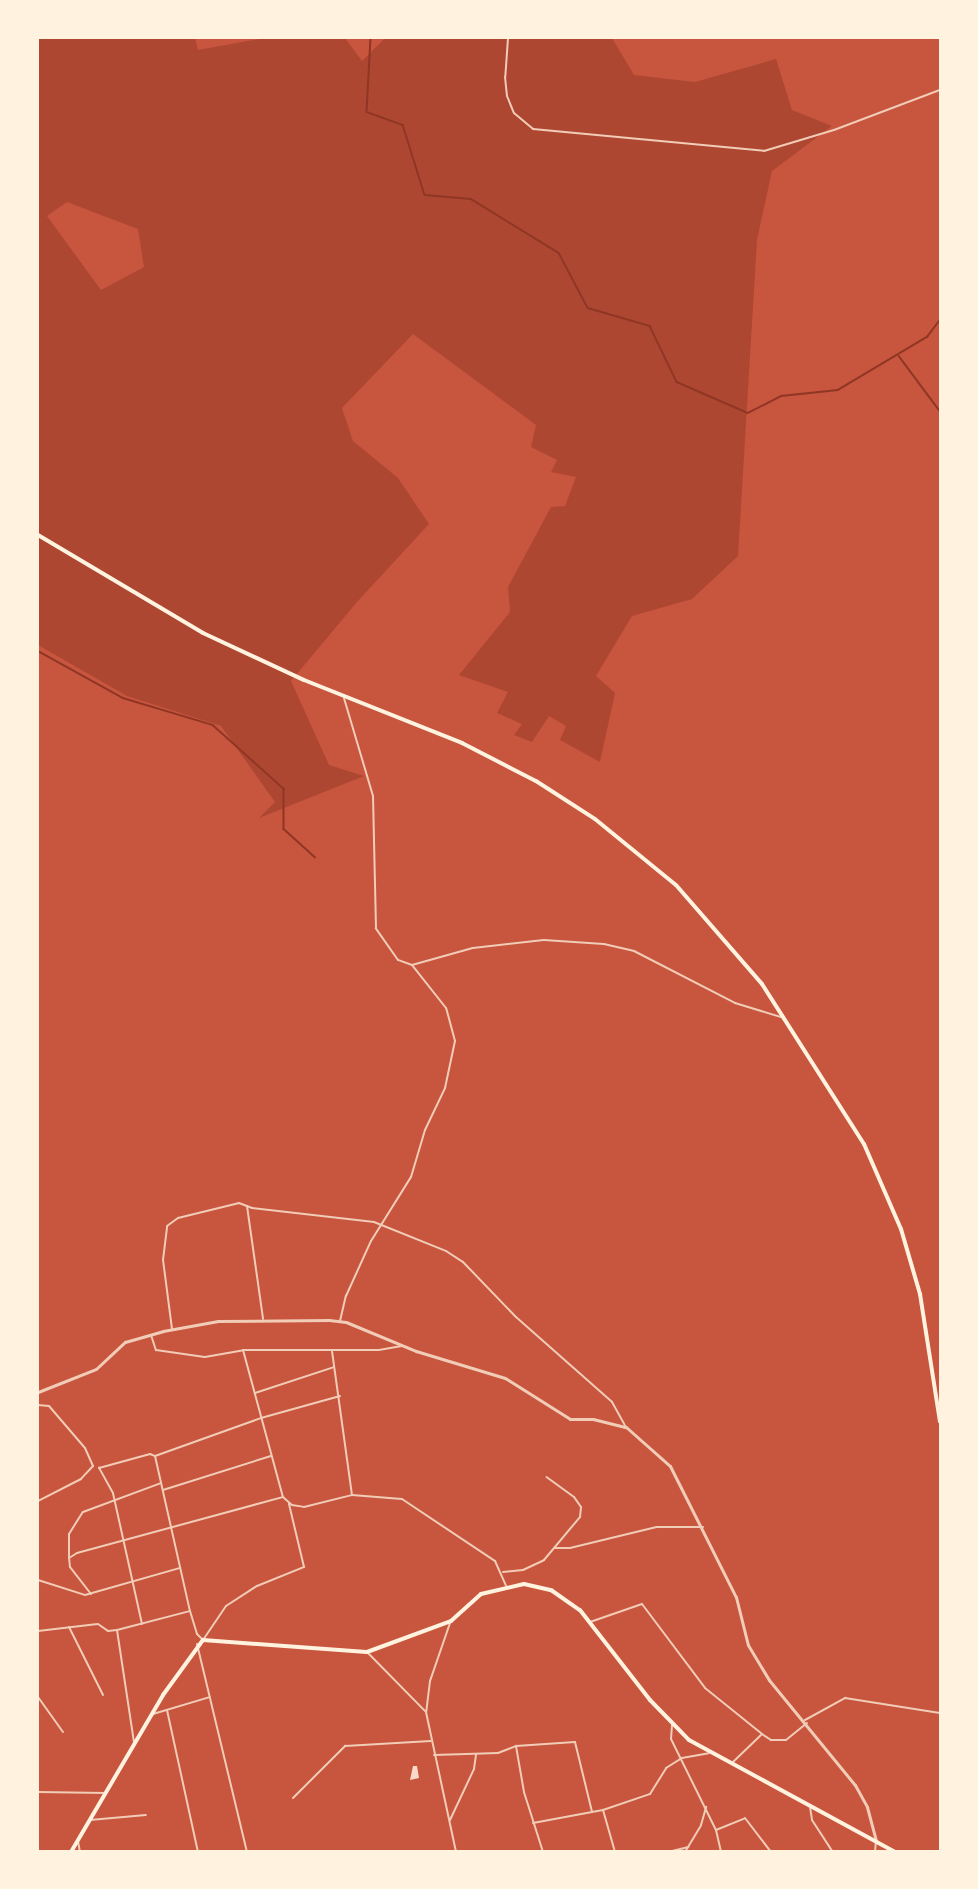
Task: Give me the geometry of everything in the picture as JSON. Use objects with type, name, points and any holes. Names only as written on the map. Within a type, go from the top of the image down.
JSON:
[{"type":"main road","points":[[38,535],[203,633],[343,695],[462,742],[536,781],[595,819],[676,885],[710,920],[785,1018],[864,1144],[901,1229],[920,1294],[940,1420]]},
{"type":"main road","points":[[71,1851],[153,1714],[197,1644],[203,1640],[367,1652],[451,1621],[471,1600],[506,1586],[524,1584],[550,1590],[570,1601],[590,1622],[672,1725],[709,1753],[895,1851]]},
{"type":"street","points":[[508,38],[505,77],[511,104],[524,124],[544,130],[764,151],[834,130],[940,90]]},
{"type":"street","points":[[340,1321],[346,1296],[380,1224],[411,1178],[455,1052],[446,1008],[412,965],[398,960],[373,919],[373,796],[343,695]]},
{"type":"street","points":[[412,965],[454,951],[485,946],[544,940],[604,944],[634,951],[735,1003],[785,1018]]},
{"type":"street","points":[[172,1329],[163,1260],[167,1226],[218,1206],[239,1203],[380,1224],[446,1251],[463,1262],[516,1317],[612,1402],[626,1426],[670,1466],[703,1527],[736,1597],[748,1645],[769,1680],[806,1721],[855,1785],[867,1807],[876,1841],[875,1851]]},
{"type":"street","points":[[247,1206],[261,1286],[263,1322]]},
{"type":"street","points":[[38,1392],[96,1369],[125,1342],[172,1329],[218,1321],[340,1321],[404,1346],[505,1378],[551,1403],[570,1419],[593,1419],[626,1426]]},
{"type":"street","points":[[151,1334],[156,1350],[204,1357],[243,1350],[332,1351],[404,1346]]},
{"type":"street","points":[[243,1350],[283,1497],[289,1502],[304,1507],[352,1495],[402,1498],[495,1561],[503,1572],[506,1586]]},
{"type":"street","points":[[332,1351],[352,1495]]},
{"type":"street","points":[[255,1393],[334,1367]]},
{"type":"street","points":[[142,1624],[115,1500],[99,1468],[141,1456],[155,1456],[261,1418],[340,1396]]},
{"type":"street","points":[[38,1404],[49,1406],[86,1448],[93,1467],[81,1479],[38,1501]]},
{"type":"street","points":[[155,1456],[190,1611],[196,1634],[203,1640],[226,1606],[257,1586],[304,1567],[289,1502]]},
{"type":"street","points":[[163,1490],[271,1456]]},
{"type":"street","points":[[503,1572],[524,1570],[544,1560],[580,1517],[580,1507],[574,1497],[546,1477]]},
{"type":"street","points":[[91,1594],[76,1578],[69,1558],[69,1534],[83,1512],[161,1483]]},
{"type":"street","points":[[69,1558],[171,1526],[283,1497]]},
{"type":"street","points":[[554,1548],[570,1548],[657,1527],[703,1527]]},
{"type":"street","points":[[38,1580],[85,1595],[180,1568]]},
{"type":"street","points":[[590,1622],[642,1604],[705,1688],[771,1740],[786,1740],[806,1721],[845,1698],[940,1713]]},
{"type":"street","points":[[38,1631],[98,1624],[108,1631],[117,1630],[190,1611]]},
{"type":"street","points":[[451,1621],[430,1681],[426,1712],[456,1851]]},
{"type":"street","points":[[69,1627],[103,1695]]},
{"type":"street","points":[[117,1630],[134,1745]]},
{"type":"street","points":[[197,1644],[247,1851]]},
{"type":"street","points":[[367,1652],[426,1712]]},
{"type":"street","points":[[38,1697],[63,1732]]},
{"type":"street","points":[[153,1714],[210,1697]]},
{"type":"street","points":[[167,1710],[198,1851]]},
{"type":"street","points":[[672,1725],[671,1738],[706,1807],[716,1830],[721,1851]]},
{"type":"street","points":[[731,1764],[762,1734]]},
{"type":"street","points":[[293,1798],[345,1746],[431,1741]]},
{"type":"street","points":[[434,1755],[498,1753],[516,1746],[575,1742],[592,1812]]},
{"type":"street","points":[[516,1746],[533,1823],[543,1851]]},
{"type":"street","points":[[533,1823],[603,1810],[650,1794],[666,1768],[682,1758],[709,1753]]},
{"type":"street","points":[[450,1820],[474,1769],[476,1754]]},
{"type":"street","points":[[38,1792],[106,1794]]},
{"type":"street","points":[[685,1851],[701,1825],[706,1807]]},
{"type":"street","points":[[810,1807],[812,1820],[833,1851]]},
{"type":"street","points":[[603,1810],[615,1851]]},
{"type":"street","points":[[90,1820],[146,1815]]},
{"type":"street","points":[[716,1830],[745,1818],[771,1851]]},
{"type":"street","points":[[78,1841],[80,1851]]},
{"type":"street","points":[[668,1851],[688,1847]]},
{"type":"shaded area","points":[[38,38],[195,38],[198,50],[265,38],[345,38],[362,61],[385,38],[612,38],[634,75],[695,82],[776,59],[792,110],[832,126],[772,171],[757,240],[738,556],[692,599],[632,616],[596,676],[615,693],[600,762],[560,740],[566,726],[549,716],[532,742],[514,735],[522,724],[497,713],[508,692],[459,675],[510,612],[508,587],[551,507],[565,506],[576,477],[551,472],[557,460],[531,447],[536,425],[413,334],[342,408],[353,441],[398,478],[429,524],[357,602],[291,681],[329,765],[364,776],[259,818],[275,802],[221,726],[127,696],[38,645]],"holes":[[[67,202],[138,229],[144,267],[101,290],[47,216]]]},
{"type":"building","points":[[413,1766],[417,1766],[419,1778],[410,1780]]},
{"type":"waterway","points":[[371,38],[367,112],[403,125],[425,195],[471,199],[559,253],[588,308],[650,326],[677,382],[748,413],[781,396],[838,390],[927,337],[940,320]]},
{"type":"waterway","points":[[899,356],[940,411]]},
{"type":"waterway","points":[[38,651],[123,698],[213,725],[284,789],[284,829],[315,857]]}]
